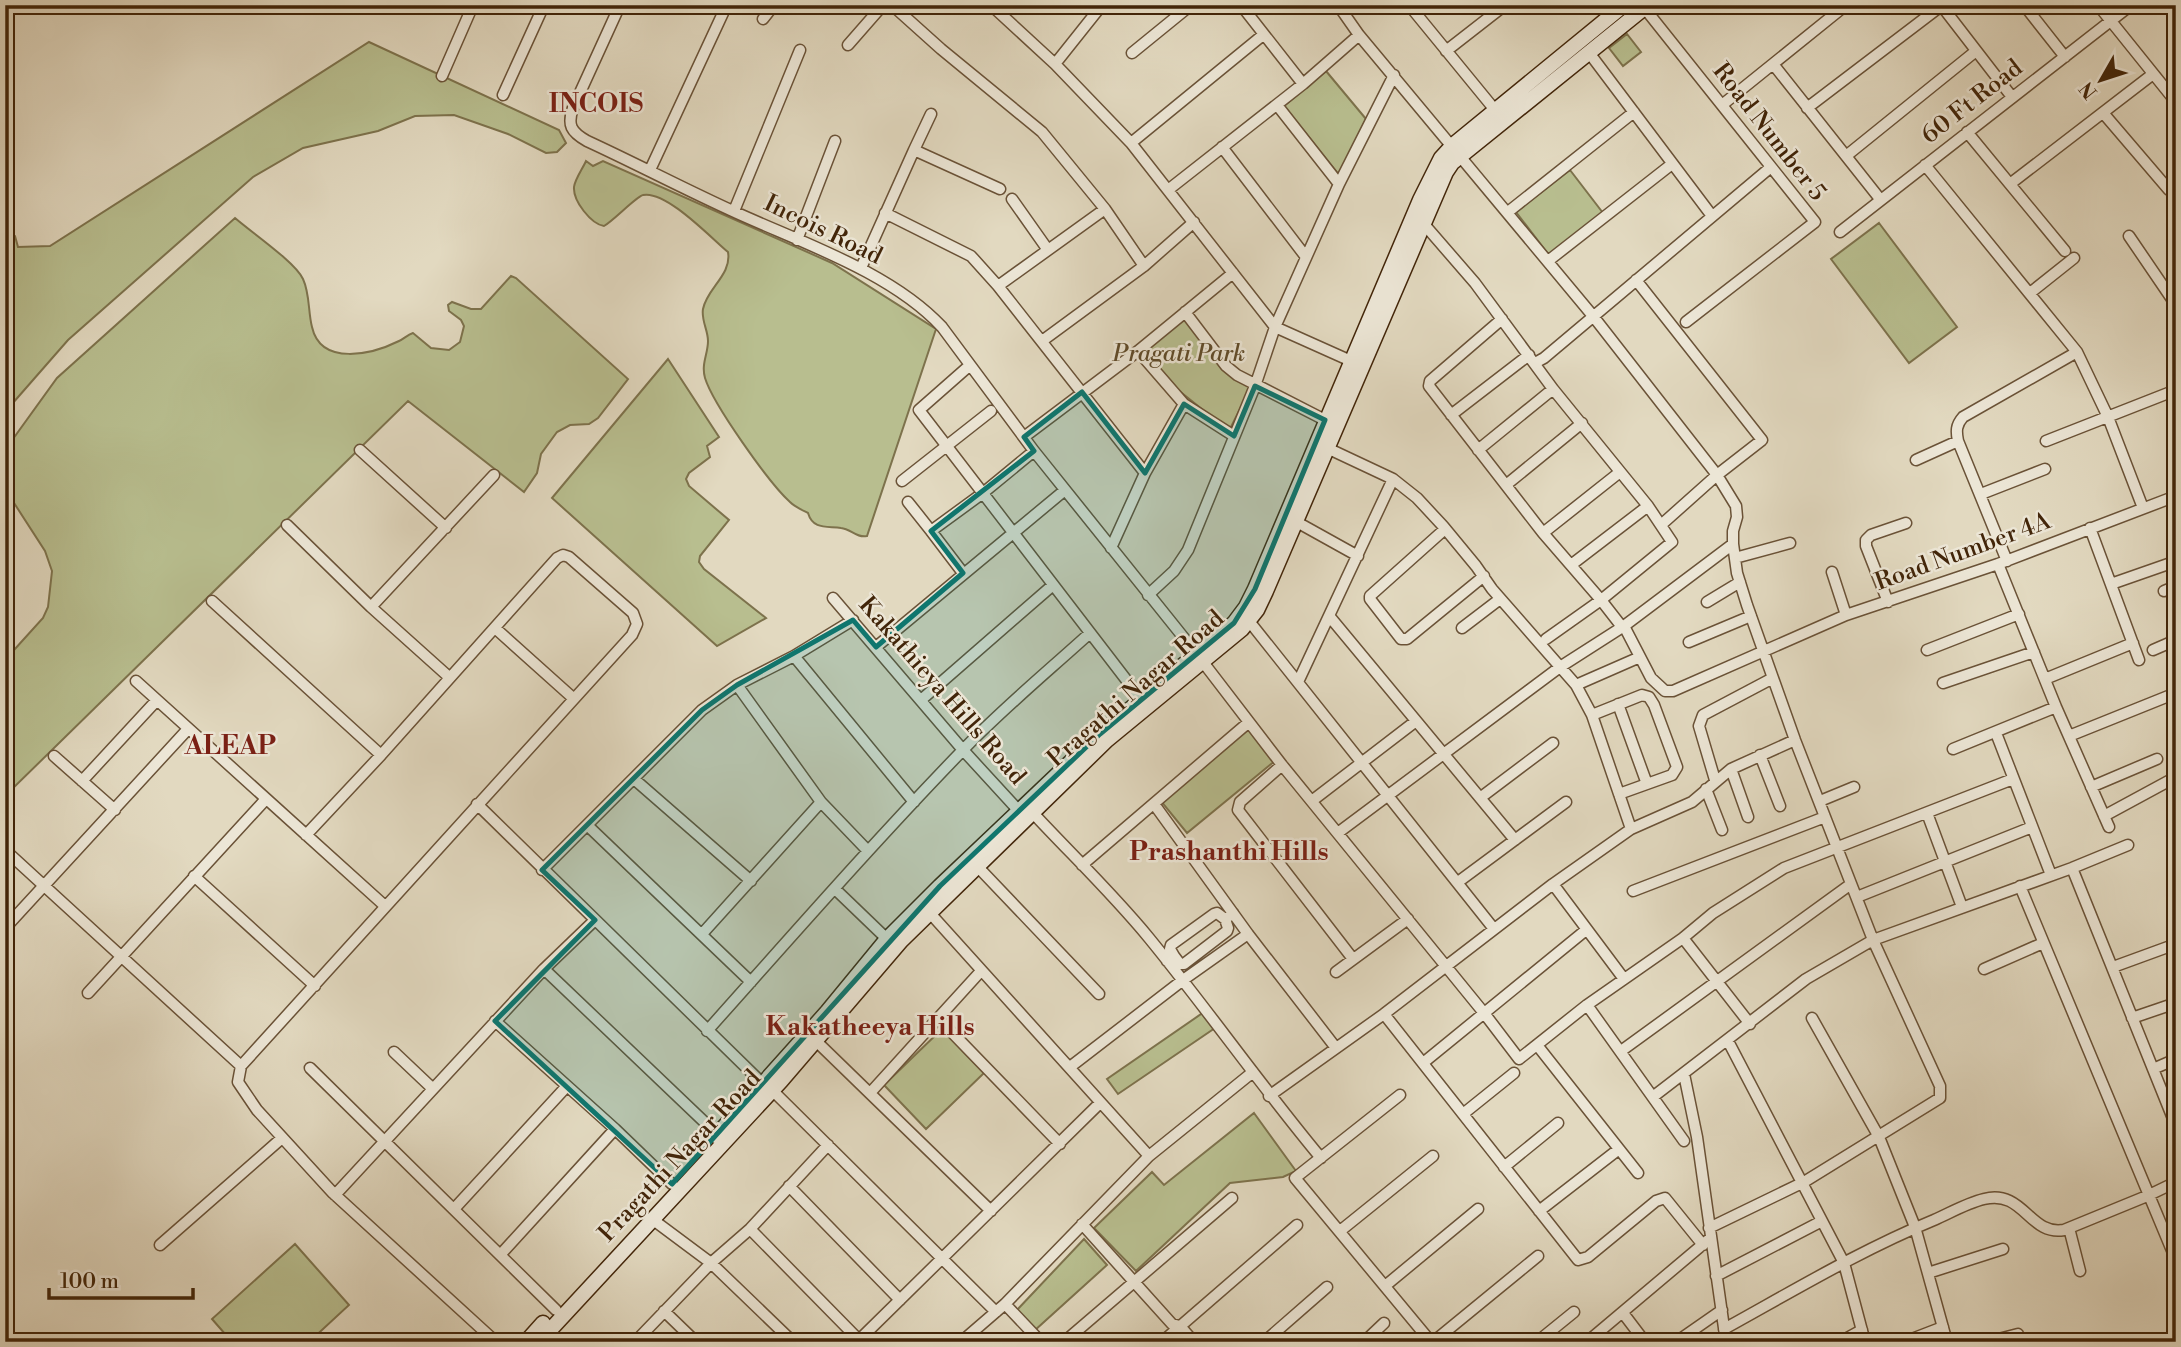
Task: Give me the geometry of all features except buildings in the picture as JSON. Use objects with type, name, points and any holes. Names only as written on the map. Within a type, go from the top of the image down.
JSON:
[{"type":"main road","name":"Pragathi Nagar Road","points":[[526,1342],[718,1135],[816,1041],[901,941],[977,866],[1025,811],[1100,734],[1141,699],[1199,657],[1228,642],[1250,621],[1457,151],[1495,110],[1624,5]]},
{"type":"main road","name":"Pragathi Nagar Road","points":[[539,1342],[652,1220],[767,1086],[887,939],[1025,811],[1199,657],[1246,607],[1420,200],[1441,159],[1457,151],[1590,54],[1645,6]]},
{"type":"street","points":[[442,76],[473,5]]},
{"type":"street","points":[[503,94],[544,5]]},
{"type":"street","name":"Incois Road","points":[[620,5],[573,108],[570,124],[576,135],[861,268],[929,313],[1034,451],[1518,1059],[1537,1045]]},
{"type":"street","points":[[763,19],[774,5]]},
{"type":"street","points":[[848,45],[883,5]]},
{"type":"street","points":[[892,5],[941,49],[1042,131],[1105,209],[1144,266]]},
{"type":"street","points":[[1055,64],[1102,5]]},
{"type":"street","points":[[1132,53],[1191,5]]},
{"type":"street","points":[[1241,5],[1303,84]]},
{"type":"street","points":[[1338,5],[1359,35],[1593,316],[1717,474],[1736,506],[1733,544],[1740,582],[1751,616],[1795,740],[1873,940],[1940,1086],[1940,1098],[1804,1182],[1707,1237],[1587,1342]]},
{"type":"street","points":[[1409,5],[1495,110]]},
{"type":"street","points":[[1446,51],[1505,5]]},
{"type":"street","points":[[1722,105],[1846,5]]},
{"type":"street","points":[[1807,108],[1941,5],[2012,97]]},
{"type":"street","points":[[2024,5],[2064,57]]},
{"type":"street","points":[[2098,5],[2176,102]]},
{"type":"street","name":"60 Ft Road","points":[[1840,232],[2131,5]]},
{"type":"street","name":"Road Number 5","points":[[1645,6],[1815,222],[1686,322]]},
{"type":"street","points":[[995,7],[1132,143],[1275,327],[1351,361]]},
{"type":"street","points":[[650,170],[723,13]]},
{"type":"street","points":[[1132,143],[1263,35]]},
{"type":"street","points":[[1168,190],[1303,84],[1359,35]]},
{"type":"street","points":[[734,211],[800,50]]},
{"type":"street","points":[[1846,156],[1976,51]]},
{"type":"street","points":[[1590,54],[1712,216]]},
{"type":"street","points":[[1773,64],[1881,200]]},
{"type":"street","points":[[2010,184],[2153,74]]},
{"type":"street","points":[[1148,594],[1174,571],[1188,550],[1255,386],[1275,327],[1339,184],[1394,75]]},
{"type":"street","points":[[1277,105],[1339,184]]},
{"type":"street","points":[[1508,212],[1634,112]]},
{"type":"street","points":[[861,268],[931,114]]},
{"type":"street","points":[[2104,114],[2169,190]]},
{"type":"street","points":[[1967,132],[2070,254],[2030,293]]},
{"type":"street","points":[[797,240],[835,141]]},
{"type":"street","points":[[1222,148],[1306,257]]},
{"type":"street","points":[[914,150],[1000,188]]},
{"type":"street","points":[[1548,261],[1672,163]]},
{"type":"street","points":[[1925,165],[2077,352],[2108,417],[2143,508]]},
{"type":"street","points":[[1451,415],[1532,359],[1544,358],[1771,167]]},
{"type":"street","points":[[1012,199],[1048,250]]},
{"type":"street","points":[[998,286],[1105,209]]},
{"type":"street","points":[[885,213],[971,256],[998,286],[1145,473]]},
{"type":"street","points":[[1042,341],[1144,266],[1195,222]]},
{"type":"street","points":[[1423,223],[1475,283],[1553,389],[1648,506],[1672,542],[1601,600],[1546,639]]},
{"type":"street","points":[[2129,236],[2176,305]]},
{"type":"street","points":[[1024,437],[1138,351],[1233,272]]},
{"type":"street","points":[[1636,280],[1762,440],[1717,474],[1661,525]]},
{"type":"street","points":[[1185,312],[1226,366],[1255,386],[1325,420]]},
{"type":"street","name":"Road Number 4A","points":[[1502,319],[1430,381],[1431,390],[1543,533],[1623,626],[1651,678],[1665,691],[1673,691],[1846,615],[2003,562],[2176,496]]},
{"type":"street","points":[[1138,351],[1184,404],[1234,436]]},
{"type":"street","points":[[2077,352],[1963,417],[1956,431],[1981,494],[2019,614],[2109,828]]},
{"type":"street","points":[[969,366],[919,410],[1141,699]]},
{"type":"street","points":[[1478,450],[1553,389]]},
{"type":"street","points":[[2046,441],[2176,390]]},
{"type":"street","points":[[1111,548],[1145,473],[1184,404]]},
{"type":"street","points":[[902,481],[990,411]]},
{"type":"street","points":[[1506,485],[1582,423]]},
{"type":"street","points":[[1916,460],[1958,441]]},
{"type":"street","points":[[1327,448],[1393,479],[1417,498],[1576,685],[1592,715],[1632,829]]},
{"type":"street","points":[[360,450],[446,528]]},
{"type":"street","points":[[931,531],[1034,451]]},
{"type":"street","points":[[1981,494],[2045,469]]},
{"type":"street","points":[[1543,533],[1620,472]]},
{"type":"street","points":[[371,607],[494,475]]},
{"type":"street","points":[[1298,682],[1393,479]]},
{"type":"street","points":[[876,647],[1065,490]]},
{"type":"street","points":[[908,502],[963,573]]},
{"type":"street","points":[[1571,565],[1648,506]]},
{"type":"street","points":[[1295,521],[1357,556]]},
{"type":"street","points":[[1888,601],[1866,540],[1906,523]]},
{"type":"street","points":[[287,525],[371,607],[449,677]]},
{"type":"street","points":[[2090,528],[2139,660]]},
{"type":"street","points":[[1445,529],[1370,596],[1401,639],[1407,639],[1483,576]]},
{"type":"street","points":[[1735,558],[1790,543]]},
{"type":"street","points":[[1339,832],[1560,667],[1623,626],[1733,544]]},
{"type":"street","points":[[306,835],[382,755],[555,560],[563,555],[569,556],[633,612],[636,617],[636,630],[241,1066],[238,1082],[257,1110],[282,1138],[335,1195],[496,1342]]},
{"type":"street","points":[[2111,584],[2174,562]]},
{"type":"street","points":[[1832,572],[1846,615]]},
{"type":"street","points":[[1707,602],[1740,582]]},
{"type":"street","points":[[921,700],[1053,584]]},
{"type":"street","points":[[2164,591],[2176,586]]},
{"type":"street","name":"Kakathieya Hills Road","points":[[833,598],[963,750],[1082,865],[1171,959],[1183,980],[1269,1096],[1321,1158]]},
{"type":"street","points":[[1462,628],[1500,598]]},
{"type":"street","points":[[212,601],[382,755]]},
{"type":"street","points":[[1927,650],[2019,614]]},
{"type":"street","points":[[1689,642],[1751,616]]},
{"type":"street","points":[[1330,617],[1515,840]]},
{"type":"street","points":[[542,870],[702,710],[737,685],[794,656],[853,620]]},
{"type":"street","points":[[1250,621],[1494,929]]},
{"type":"street","points":[[495,628],[573,698]]},
{"type":"street","points":[[707,1031],[867,850],[963,750],[1090,633]]},
{"type":"street","points":[[2153,650],[2176,640]]},
{"type":"street","points":[[2045,679],[2133,643]]},
{"type":"street","points":[[1942,683],[2034,652]]},
{"type":"street","points":[[794,656],[914,802]]},
{"type":"street","points":[[1576,685],[1640,657]]},
{"type":"street","points":[[1715,780],[1699,726],[1700,719],[1773,678]]},
{"type":"street","points":[[136,681],[385,906]]},
{"type":"street","points":[[737,685],[821,802],[867,850]]},
{"type":"street","points":[[2069,736],[2176,693]]},
{"type":"street","points":[[1592,715],[1642,695],[1649,697],[1659,717],[1676,771],[1672,775],[1619,794]]},
{"type":"street","points":[[82,781],[157,700]]},
{"type":"street","points":[[1618,704],[1647,784]]},
{"type":"street","points":[[1953,749],[2056,707]]},
{"type":"street","points":[[1313,800],[1416,721]]},
{"type":"street","points":[[1082,865],[1250,722]]},
{"type":"street","points":[[5,928],[188,729]]},
{"type":"street","points":[[1996,733],[2051,875]]},
{"type":"street","points":[[1269,1096],[1384,1014],[1553,884],[1632,829],[1680,809],[1731,769],[1795,740]]},
{"type":"street","points":[[1480,798],[1553,743]]},
{"type":"street","points":[[1760,755],[1780,806]]},
{"type":"street","points":[[54,756],[115,810]]},
{"type":"street","points":[[2091,787],[2157,759]]},
{"type":"street","points":[[1282,765],[1240,802],[1238,810],[1353,959]]},
{"type":"street","points":[[1731,769],[1748,817]]},
{"type":"street","points":[[2104,816],[2176,777]]},
{"type":"street","points":[[634,779],[751,881]]},
{"type":"street","points":[[1638,1173],[1537,1045],[1587,1005],[1713,914],[1784,869],[2014,779]]},
{"type":"street","points":[[1820,801],[1854,787]]},
{"type":"street","points":[[1706,789],[1722,830]]},
{"type":"street","points":[[88,993],[266,799]]},
{"type":"street","points":[[702,934],[821,802]]},
{"type":"street","points":[[1458,882],[1566,802]]},
{"type":"street","points":[[477,804],[996,1312]]},
{"type":"street","points":[[1154,804],[1229,916],[1248,934],[1336,1048]]},
{"type":"street","points":[[1927,813],[1962,907]]},
{"type":"street","points":[[1633,891],[1825,817]]},
{"type":"street","points":[[587,825],[751,982]]},
{"type":"street","points":[[1857,897],[2032,827]]},
{"type":"street","points":[[1654,1096],[1806,979],[1873,940],[2072,868],[2127,845]]},
{"type":"street","points":[[5,850],[241,1066]]},
{"type":"street","points":[[977,866],[1098,994]]},
{"type":"street","points":[[2072,868],[2176,1126]]},
{"type":"street","points":[[194,876],[315,986]]},
{"type":"street","points":[[1553,884],[1624,979]]},
{"type":"street","points":[[1621,1051],[1851,884]]},
{"type":"street","points":[[2020,887],[2176,1260]]},
{"type":"street","points":[[835,889],[887,939]]},
{"type":"street","points":[[929,912],[1149,1156]]},
{"type":"street","points":[[1214,914],[1229,916],[1227,931],[1184,964],[1171,959],[1171,945],[1214,914]]},
{"type":"street","points":[[1336,972],[1408,919]]},
{"type":"street","points":[[335,1195],[544,969],[596,920]]},
{"type":"street","points":[[1423,1063],[1586,930]]},
{"type":"street","points":[[1070,1067],[1248,934]]},
{"type":"street","points":[[1683,937],[1750,1024]]},
{"type":"street","points":[[1984,969],[2043,943]]},
{"type":"street","points":[[2113,967],[2176,944]]},
{"type":"street","points":[[544,969],[718,1135]]},
{"type":"street","points":[[870,1093],[981,971]]},
{"type":"street","points":[[2132,1018],[2176,1003]]},
{"type":"street","points":[[1587,1005],[1684,1141]]},
{"type":"street","points":[[1384,1014],[1578,1259],[1588,1257],[1656,1201],[1665,1198],[1707,1237]]},
{"type":"street","points":[[938,1018],[1060,1143]]},
{"type":"street","points":[[1812,1018],[1879,1137],[1915,1227],[1947,1342]]},
{"type":"street","points":[[495,1021],[615,1129],[672,1185]]},
{"type":"street","points":[[816,1041],[991,1211]]},
{"type":"street","points":[[1727,1041],[1804,1182],[1844,1263],[1864,1342]]},
{"type":"street","points":[[394,1052],[432,1088]]},
{"type":"street","points":[[2153,1069],[2176,1059]]},
{"type":"street","points":[[310,1068],[556,1310]]},
{"type":"street","points":[[961,1342],[1005,1304],[1149,1156],[1253,1072]]},
{"type":"street","points":[[1463,1114],[1514,1073]]},
{"type":"street","points":[[1684,1074],[1697,1137],[1707,1237],[1726,1342]]},
{"type":"street","points":[[454,1209],[567,1086]]},
{"type":"street","points":[[1399,1095],[1295,1178],[1432,1342],[1538,1256]]},
{"type":"street","points":[[750,1229],[858,1341],[1100,1103]]},
{"type":"street","points":[[1504,1167],[1558,1123]]},
{"type":"street","points":[[501,1254],[615,1129]]},
{"type":"street","points":[[160,1244],[282,1138]]},
{"type":"street","points":[[635,1342],[711,1263],[750,1229],[828,1145]]},
{"type":"street","points":[[1539,1211],[1619,1149]]},
{"type":"street","points":[[1340,1231],[1433,1156]]},
{"type":"street","points":[[1724,1329],[1915,1227],[1984,1199],[1999,1198],[2020,1206],[2038,1224],[2052,1232],[2069,1228],[2176,1182]]},
{"type":"street","points":[[789,1186],[900,1300]]},
{"type":"street","points":[[1064,1342],[1134,1279],[1232,1198]]},
{"type":"street","points":[[1385,1286],[1478,1209]]},
{"type":"street","points":[[652,1220],[711,1263],[793,1342]]},
{"type":"street","points":[[1716,1276],[1822,1220]]},
{"type":"street","points":[[1082,1224],[1172,1324],[1180,1326],[1194,1342]]},
{"type":"street","points":[[1162,1342],[1297,1225]]},
{"type":"street","points":[[2069,1228],[2080,1271]]},
{"type":"street","points":[[1928,1273],[2003,1249]]},
{"type":"street","points":[[1264,1342],[1327,1287]]},
{"type":"street","points":[[1005,1304],[1041,1342]]},
{"type":"street","points":[[1676,1342],[1722,1310]]},
{"type":"street","points":[[664,1311],[696,1342]]},
{"type":"street","points":[[1537,1342],[1574,1312]]},
{"type":"street","points":[[1623,1313],[1645,1342]]},
{"type":"street","points":[[1364,1342],[1384,1323]]},
{"type":"street","points":[[1905,1342],[1943,1327]]},
{"type":"street","points":[[1840,1342],[1862,1330]]},
{"type":"street","points":[[1987,1342],[2018,1334]]},
{"type":"highlighted area","points":[[1255,386],[1325,420],[1255,589],[1234,623],[1100,734],[940,886],[672,1184],[495,1021],[595,920],[542,870],[702,710],[737,685],[853,620],[876,647],[963,573],[931,531],[1034,451],[1024,437],[1082,392],[1145,473],[1184,404],[1234,436]]},
{"type":"green space","points":[[1627,34],[1641,52],[1623,66],[1609,48]]},
{"type":"green space","points":[[369,42],[559,130],[566,143],[557,152],[546,153],[508,134],[454,115],[415,116],[378,131],[303,148],[253,177],[68,340],[5,412],[5,234],[15,236],[18,247],[50,246]]},
{"type":"green space","points":[[1326,71],[1366,119],[1340,176],[1284,106]]},
{"type":"green space","points":[[586,161],[593,166],[603,161],[832,263],[936,329],[867,536],[860,536],[845,529],[817,525],[808,513],[790,502],[743,443],[710,390],[704,373],[708,341],[703,309],[709,294],[723,275],[728,252],[676,207],[653,195],[640,196],[604,226],[594,221],[574,193],[576,181]]},
{"type":"green space","points":[[1570,170],[1603,213],[1549,255],[1516,212]]},
{"type":"green space","points":[[235,218],[282,256],[303,279],[312,327],[317,340],[326,348],[349,354],[362,353],[388,346],[413,333],[431,348],[449,350],[460,342],[464,326],[461,320],[449,311],[448,305],[452,302],[471,309],[481,309],[511,276],[628,379],[598,418],[589,424],[570,425],[557,432],[541,454],[537,473],[524,492],[408,401],[5,796],[9,769],[5,759],[5,660],[43,618],[48,607],[52,571],[45,551],[5,489],[5,450],[57,378]]},
{"type":"green space","points":[[1879,223],[1957,327],[1909,363],[1831,259]]},
{"type":"green space","name":"Pragati Park","points":[[1184,318],[1251,387],[1230,429],[1173,386],[1142,349]]},
{"type":"green space","points":[[668,359],[719,437],[707,446],[710,457],[689,473],[686,479],[689,486],[729,520],[700,556],[699,562],[704,569],[766,618],[717,646],[552,498]]},
{"type":"green space","points":[[1249,727],[1276,760],[1187,833],[1160,800]]},
{"type":"green space","points":[[1204,1012],[1215,1028],[1118,1094],[1107,1079]]},
{"type":"green space","points":[[942,1029],[984,1073],[926,1129],[884,1085]]},
{"type":"green space","points":[[1254,1113],[1296,1171],[1283,1177],[1230,1183],[1136,1271],[1094,1228],[1152,1172],[1164,1185]]},
{"type":"green space","points":[[1084,1239],[1107,1265],[1034,1331],[1017,1310]]},
{"type":"green space","points":[[295,1244],[349,1305],[309,1342],[232,1342],[212,1319]]},
{"type":"district","name":"INCOIS","points":[[596,104]]},
{"type":"district","name":"ALEAP","points":[[230,746]]},
{"type":"district","name":"Prashanthi Hills","points":[[1229,852]]},
{"type":"district","name":"Kakatheeya Hills","points":[[870,1027]]}]
